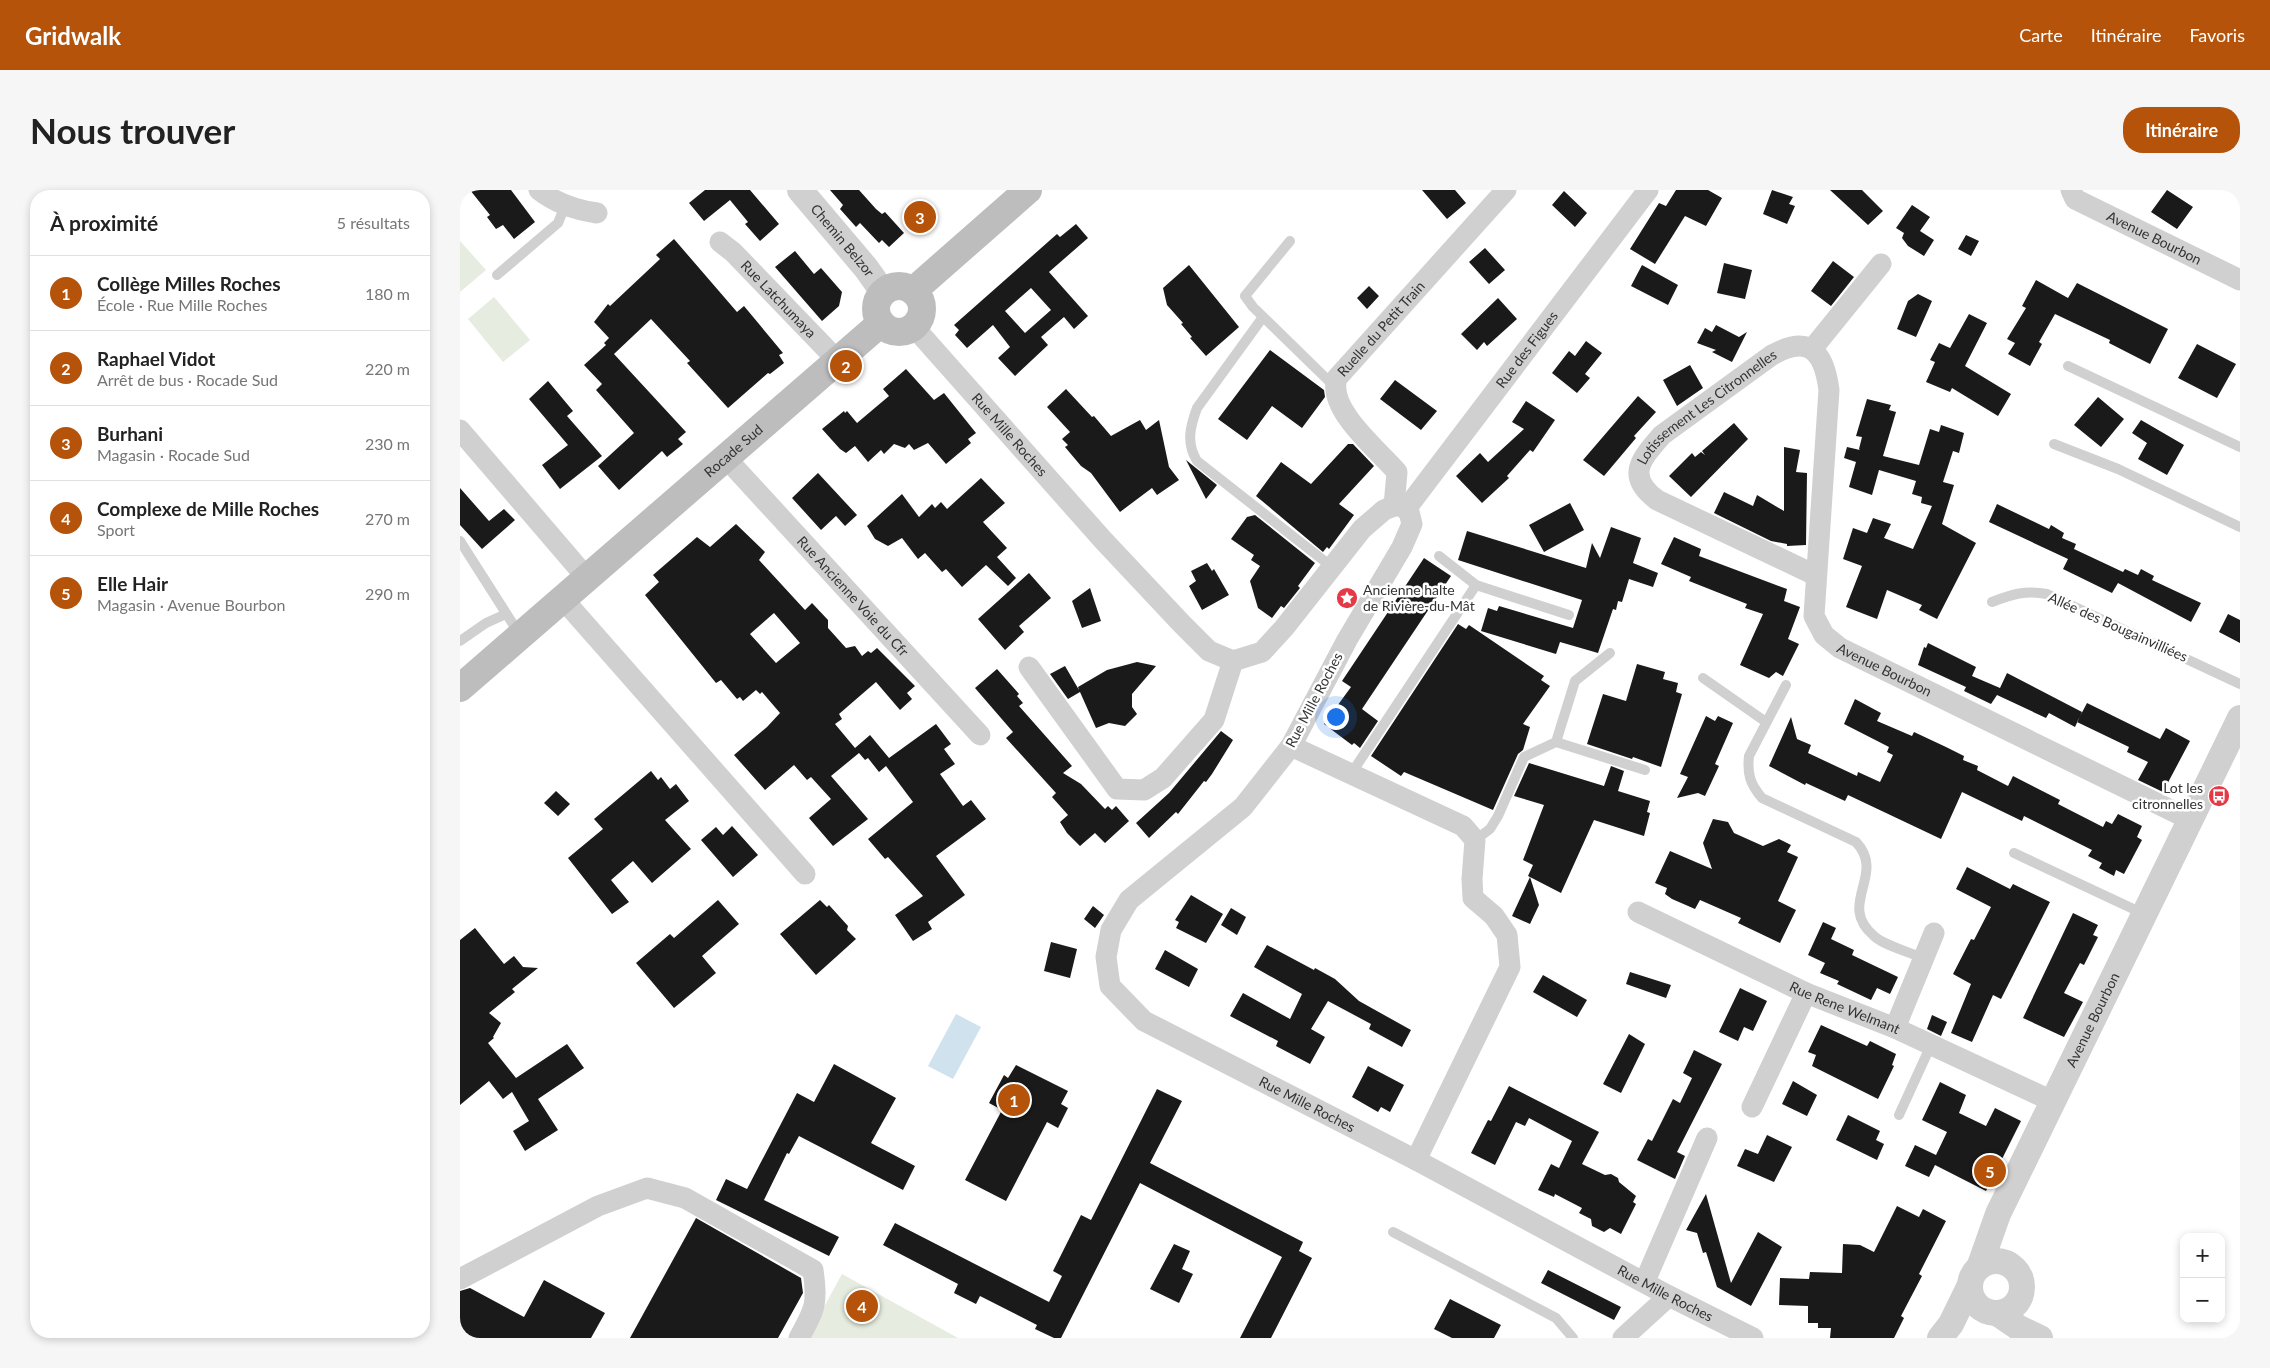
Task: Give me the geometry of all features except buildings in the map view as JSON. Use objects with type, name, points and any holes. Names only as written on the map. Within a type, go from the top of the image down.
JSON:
[{"type":"main road","points":[[913,291],[1028,190]]},
{"type":"main road","points":[[894,286],[913,291],[918,295],[922,308],[921,316],[914,327],[907,330],[893,331],[881,323],[877,317],[876,304],[883,292],[894,286]]},
{"type":"main road","name":"Rocade Sud","points":[[460,688],[513,625],[562,598],[881,323]]},
{"type":"street","points":[[539,190],[549,198],[565,206],[597,213]]},
{"type":"street","name":"Chemin Belzor","points":[[800,190],[866,268],[883,292]]},
{"type":"street","name":"Ruelle du Petit Train","points":[[1400,507],[1397,472],[1346,416],[1336,396],[1334,387],[1338,378],[1506,190]]},
{"type":"street","name":"Rue des Figues","points":[[1400,507],[1648,190]]},
{"type":"street","name":"Avenue Bourbon","points":[[2071,190],[2075,199],[2240,280]]},
{"type":"street","name":"Rue Latchumaya","points":[[720,242],[733,252],[837,360]]},
{"type":"street","points":[[1815,575],[1829,390],[1827,371],[1821,358],[1813,348],[1881,264]]},
{"type":"street","name":"Rue Mille Roches","points":[[914,327],[1102,540],[1180,623],[1209,651],[1234,661]]},
{"type":"street","name":"Lotissement Les Citronnelles","points":[[1813,348],[1799,345],[1786,348],[1772,355],[1662,435],[1648,451],[1639,469],[1639,480],[1645,491],[1657,500],[1815,575]]},
{"type":"street","points":[[460,430],[586,577]]},
{"type":"street","name":"Rue Ancienne Voie du Cfr","points":[[725,456],[980,735]]},
{"type":"street","points":[[1029,667],[1117,789],[1144,790],[1163,778],[1214,720],[1234,661],[1262,652],[1362,529],[1384,510],[1400,507]]},
{"type":"street","name":"Rue Mille Roches","points":[[1400,507],[1409,512],[1412,524],[1402,547],[1346,640],[1291,746],[1243,807],[1129,900],[1111,930],[1106,957],[1110,986],[1144,1021],[1416,1160],[1670,1296],[1753,1338]]},
{"type":"street","name":"Avenue Bourbon","points":[[1815,575],[1814,616],[1824,635],[1840,648],[2191,820]]},
{"type":"street","points":[[562,598],[805,874]]},
{"type":"street","name":"Avenue Bourbon","points":[[1945,1331],[1975,1276],[1996,1221],[2052,1101],[2240,718]]},
{"type":"street","points":[[1291,746],[1463,826],[1475,840],[1472,898],[1494,916],[1507,935],[1510,967],[1416,1160]]},
{"type":"street","name":"Rue Rene Welmant","points":[[1638,912],[1806,993],[1895,1028],[2052,1101]]},
{"type":"street","points":[[1895,1028],[1934,933]]},
{"type":"street","points":[[1752,1107],[1806,993]]},
{"type":"street","points":[[1644,1281],[1707,1138]]},
{"type":"street","points":[[460,1279],[598,1206],[647,1188],[685,1198],[813,1270],[817,1295],[812,1314],[799,1338]]},
{"type":"street","points":[[1991,1312],[2014,1307],[2020,1297],[2022,1282],[2003,1250],[1996,1221]]},
{"type":"street","points":[[2013,1266],[1997,1260],[1975,1276],[1970,1296],[1974,1303],[2041,1338]]},
{"type":"street","points":[[1622,1338],[1670,1296]]},
{"type":"street","points":[[2020,1297],[2041,1338]]},
{"type":"street","name":"Avenue Bourbon","points":[[1945,1331],[1991,1312]]},
{"type":"lane","points":[[497,275],[558,223],[565,206]]},
{"type":"lane","points":[[1290,241],[1245,296],[1263,317],[1334,387]]},
{"type":"lane","points":[[1263,317],[1197,408],[1192,423],[1191,451],[1197,461],[1332,567]]},
{"type":"lane","points":[[2068,366],[2240,447]]},
{"type":"lane","points":[[2054,444],[2118,469],[2240,528]]},
{"type":"lane","points":[[460,541],[513,625]]},
{"type":"lane","points":[[1439,556],[1476,585],[1569,615]]},
{"type":"lane","points":[[1351,774],[1476,585]]},
{"type":"lane","name":"Allée des Bougainvilliées","points":[[1992,602],[2011,594],[2029,591],[2047,594],[2240,684]]},
{"type":"lane","points":[[460,641],[486,623],[513,625]]},
{"type":"lane","points":[[1556,742],[1575,681],[1610,653]]},
{"type":"lane","points":[[1703,678],[1766,722]]},
{"type":"lane","points":[[1786,684],[1749,756],[1747,768],[1752,787],[1762,798],[1856,842],[1862,850],[1868,867],[1860,893],[1859,906],[1866,928],[1875,938],[1923,958]]},
{"type":"lane","points":[[1475,840],[1490,829],[1498,816],[1524,756],[1556,742],[1645,770]]},
{"type":"lane","points":[[2014,853],[2144,914]]},
{"type":"lane","points":[[1899,1116],[1931,1045]]},
{"type":"lane","points":[[1393,1232],[1556,1318],[1573,1338]]},
{"type":"shaded area","points":[[460,241],[486,270],[460,292]]},
{"type":"shaded area","points":[[494,297],[530,340],[503,362],[468,319]]},
{"type":"shaded area","points":[[842,1274],[958,1338],[807,1338]]},
{"type":"water","points":[[956,1014],[981,1027],[953,1079],[928,1066]]},
{"type":"place","name":"Burhani","points":[[920,217]]},
{"type":"place","name":"Raphael Vidot","points":[[846,366]]},
{"type":"place","name":"Ancienne halte de Rivière-du-Mât","points":[[1347,598]]},
{"type":"place","name":"Lot les citronnelles","points":[[2219,796]]},
{"type":"place","name":"Collège Milles Roches","points":[[1014,1100]]},
{"type":"place","name":"Elle Hair","points":[[1990,1171]]},
{"type":"place","name":"Complexe de Mille Roches","points":[[862,1306]]}]
